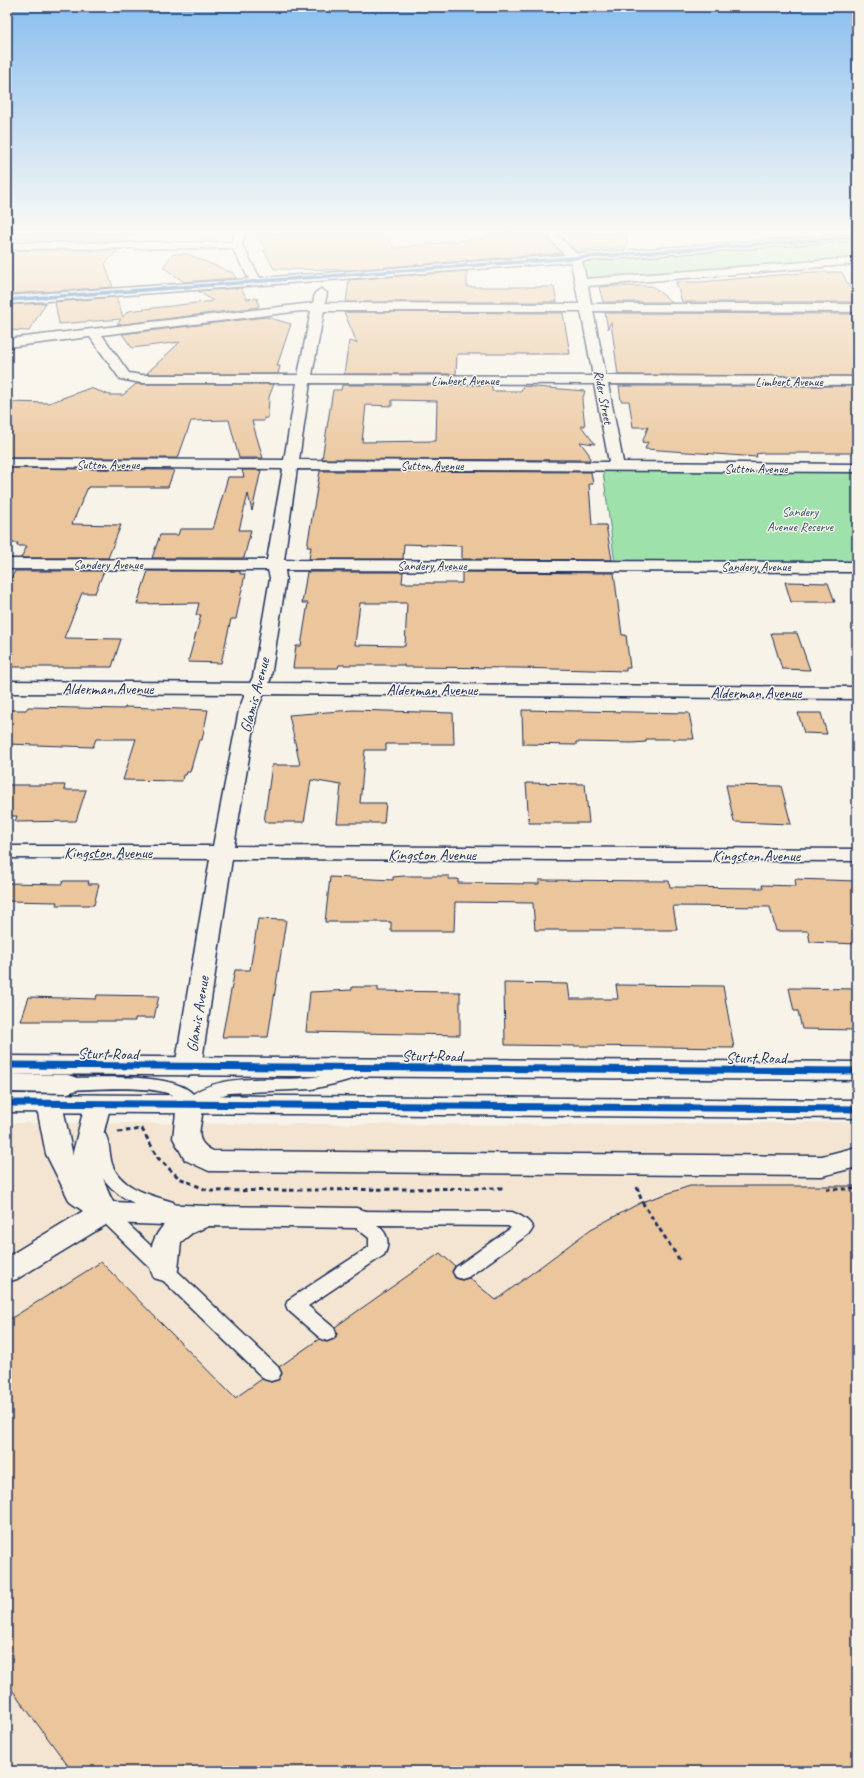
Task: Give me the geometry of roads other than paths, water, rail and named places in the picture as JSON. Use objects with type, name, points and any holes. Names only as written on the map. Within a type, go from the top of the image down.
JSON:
[{"type":"street","points":[[7,343],[230,316]]},
{"type":"street","name":"Glamis Avenue","points":[[188,1067],[222,853],[248,710],[256,688],[262,678],[278,578],[275,564],[290,464],[316,316]]},
{"type":"street","name":"Rider Street","points":[[587,316],[617,467]]},
{"type":"street","name":"Limbert Avenue","points":[[94,333],[126,376],[132,378],[304,380],[857,381]]},
{"type":"street","name":"Sutton Avenue","points":[[7,463],[857,468]]},
{"type":"street","name":"Sandery Avenue","points":[[7,564],[857,567]]},
{"type":"street","name":"Alderman Avenue","points":[[7,687],[857,692]]},
{"type":"street","name":"Kingston Avenue","points":[[7,852],[857,855]]},
{"type":"street","name":"Sturt Road","points":[[7,1064],[188,1067],[857,1071]]},
{"type":"street","points":[[7,1083],[68,1084]]},
{"type":"street","points":[[7,1103],[857,1109]]},
{"type":"street","points":[[49,1103],[58,1154],[80,1195],[104,1212],[206,1216],[356,1218]]},
{"type":"street","points":[[98,1104],[86,1152],[91,1186],[104,1212]]},
{"type":"street","points":[[190,1104],[186,1138],[194,1153],[209,1161],[822,1166],[857,1157]]},
{"type":"street","points":[[7,1271],[104,1212]]},
{"type":"street","points":[[164,1270],[164,1250],[168,1238],[182,1224],[206,1216]]},
{"type":"lane","points":[[68,1084],[136,1084],[156,1086],[177,1091],[186,1095],[190,1104],[200,1095],[226,1088],[328,1080],[347,1076],[369,1068]]},
{"type":"lane","points":[[68,1084],[98,1104],[99,1154],[111,1179],[129,1194],[150,1204],[206,1216]]},
{"type":"lane","points":[[104,1212],[271,1373]]},
{"type":"lane","points":[[356,1218],[512,1219],[524,1228],[462,1272]]},
{"type":"lane","points":[[327,1333],[295,1305],[378,1250],[378,1235],[356,1218]]},
{"type":"park label","name":"Sandery Avenue Reserve","points":[[800,518]]}]
